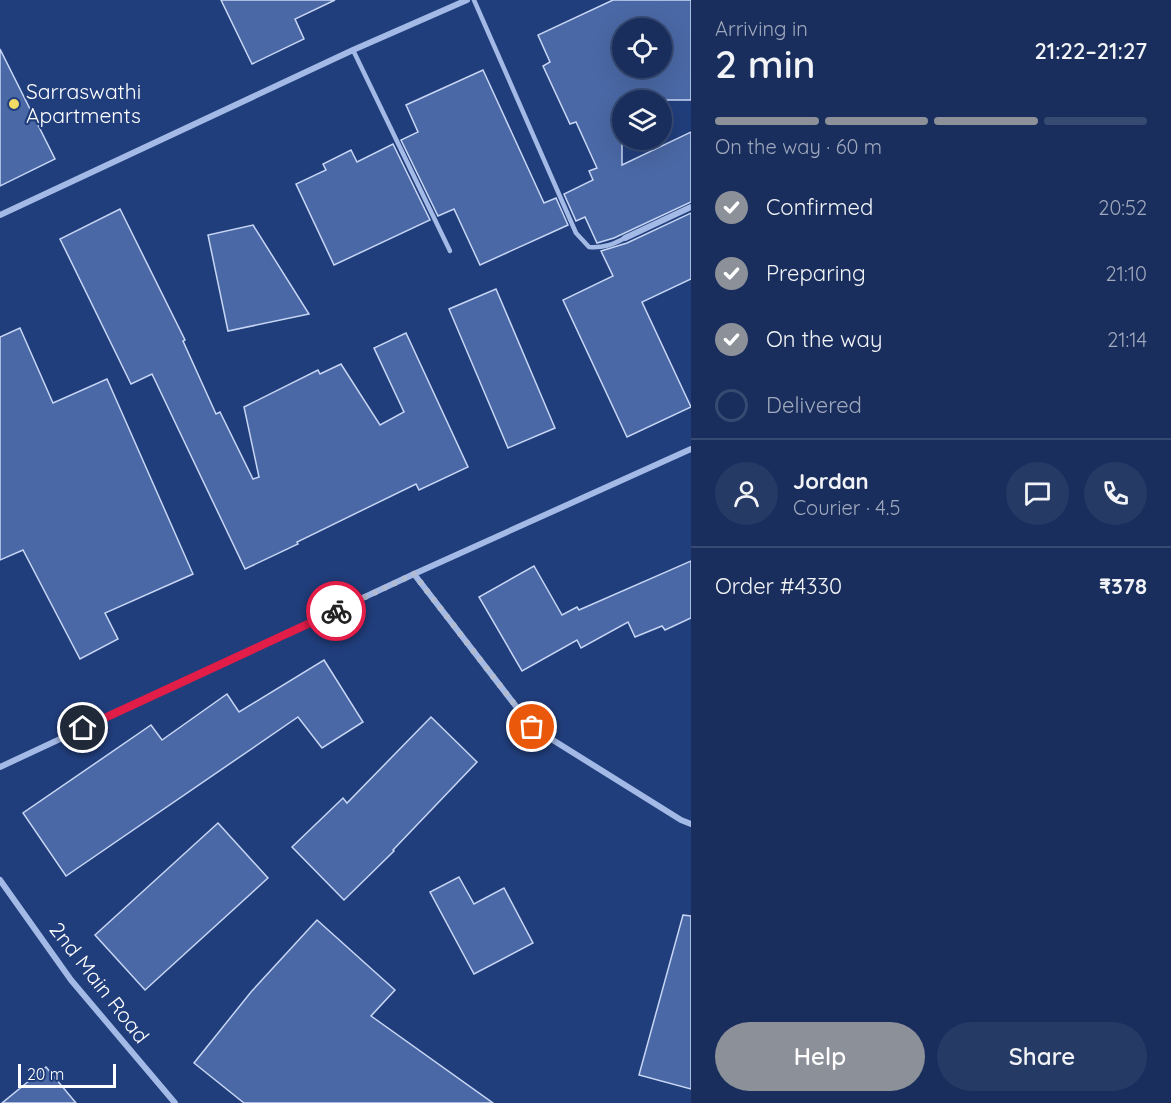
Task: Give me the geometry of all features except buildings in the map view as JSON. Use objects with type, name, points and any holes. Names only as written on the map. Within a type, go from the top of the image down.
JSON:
[{"type":"street","points":[[0,215],[353,50],[467,0]]},
{"type":"street","points":[[625,238],[691,207]]},
{"type":"street","points":[[0,767],[414,574],[691,449]]},
{"type":"street","points":[[414,574],[532,727],[691,824]]},
{"type":"street","name":"2nd Main Road","points":[[0,880],[71,980],[175,1103]]},
{"type":"lane","points":[[474,0],[576,232],[589,247],[601,248],[613,245],[625,238]]},
{"type":"lane","points":[[353,50],[450,251]]},
{"type":"way so far","points":[[336,611],[414,574],[532,727]]},
{"type":"place","name":"Sarraswathi Apartments","points":[[14,104]]},
{"type":"route","points":[[83,728],[336,611]]}]
